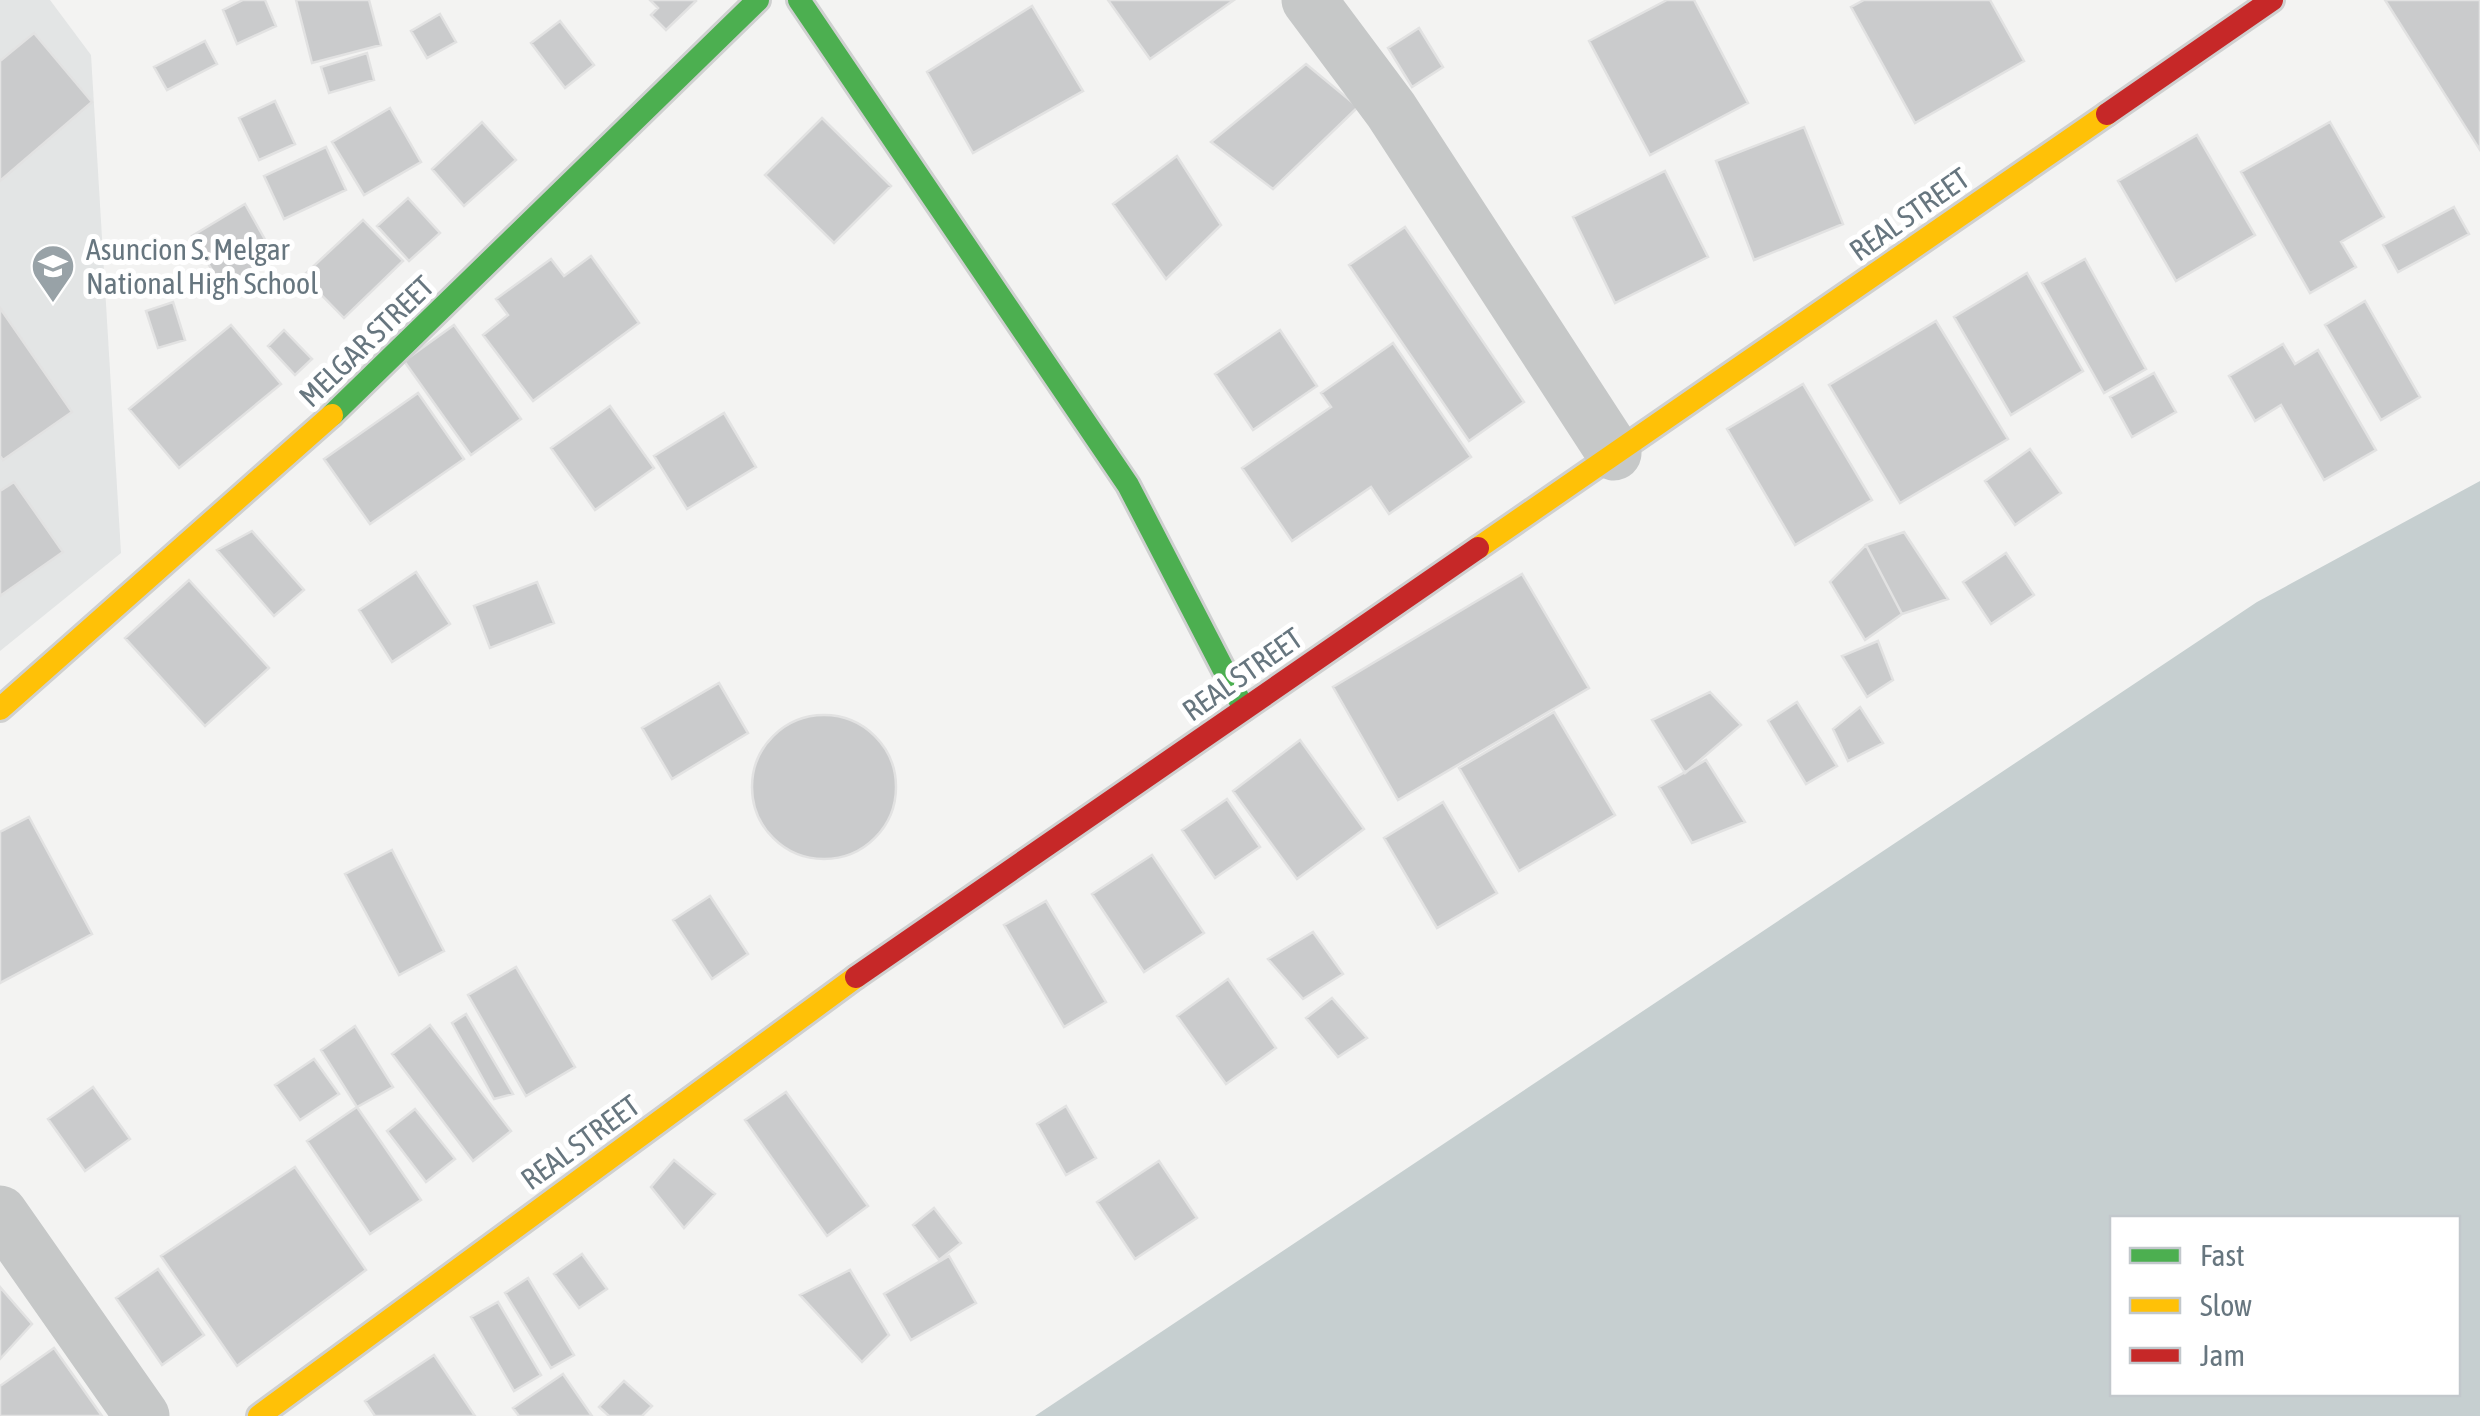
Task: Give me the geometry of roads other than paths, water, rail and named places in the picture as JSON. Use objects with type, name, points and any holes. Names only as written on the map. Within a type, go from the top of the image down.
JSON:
[{"type":"main road","name":"MELGAR STREET","points":[[0,709],[311,435],[758,0]]},
{"type":"main road","points":[[800,0],[1128,485],[1244,709]]},
{"type":"main road","name":"REAL STREET","points":[[259,1416],[856,977],[2272,0]]},
{"type":"street","points":[[1310,0],[1391,110],[1614,453]]},
{"type":"street","points":[[0,1213],[142,1416]]},
{"type":"place","name":"Asuncion S. Melgar National High School","points":[[53,304]]}]
